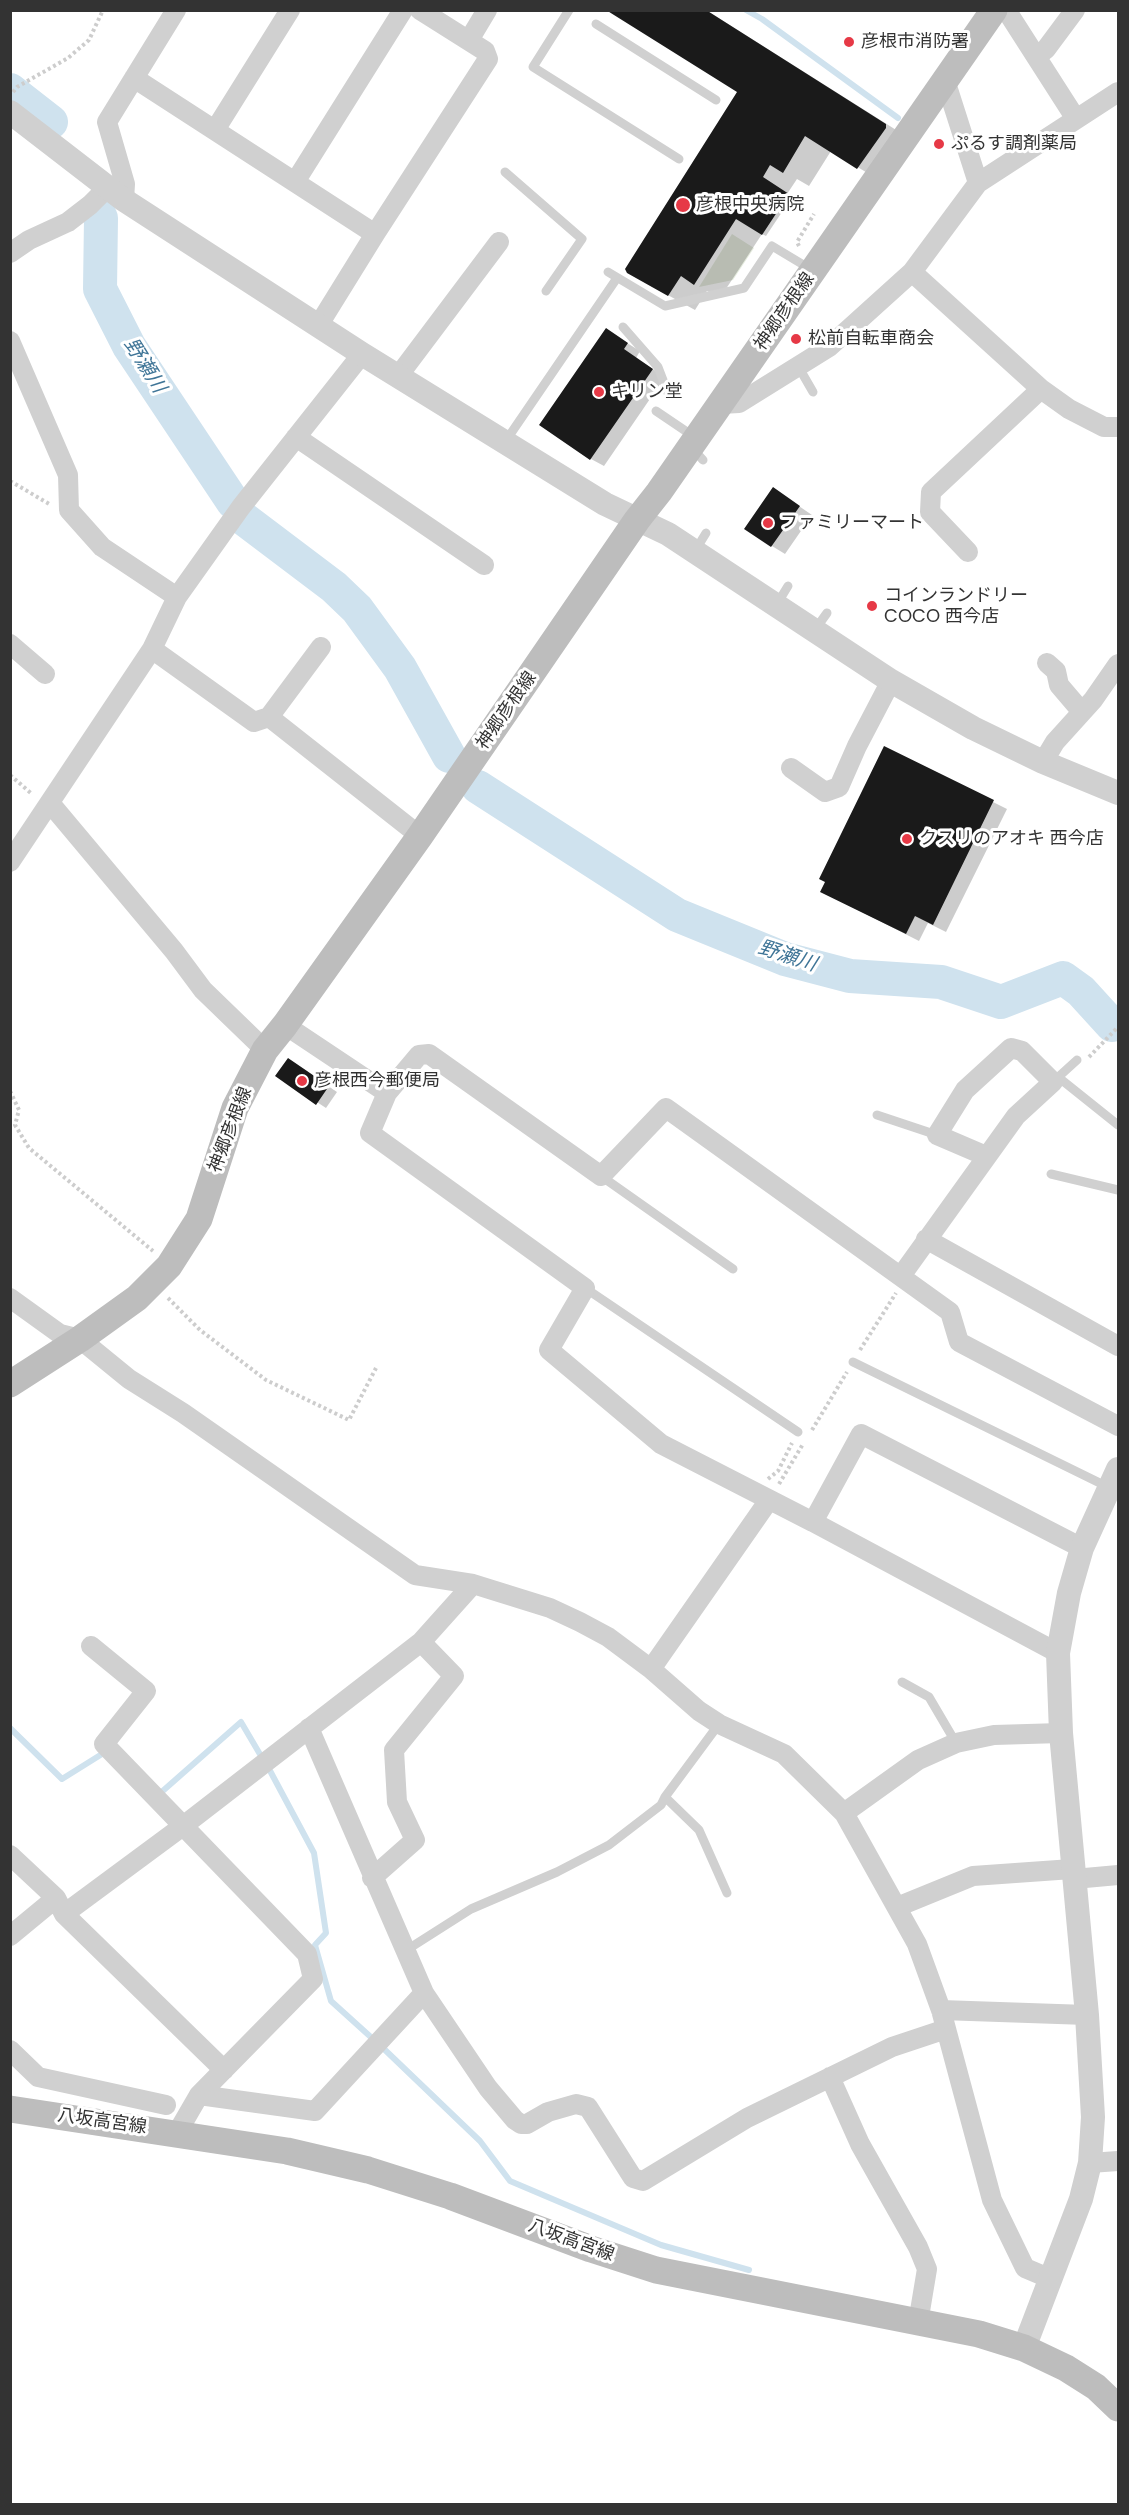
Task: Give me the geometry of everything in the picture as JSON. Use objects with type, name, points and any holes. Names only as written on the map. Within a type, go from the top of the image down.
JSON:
[{"type":"main road","name":"神郷彦根線","points":[[10,1384],[80,1339],[137,1298],[161,1274],[199,1219],[235,1108],[265,1050],[420,836],[637,520],[697,448],[721,404],[809,260],[946,83],[994,10]]},
{"type":"main road","name":"八坂高宮線","points":[[10,2109],[287,2151],[368,2170],[450,2196],[591,2249],[656,2270],[979,2334],[1024,2348],[1066,2368],[1096,2387],[1119,2408]]},
{"type":"street","points":[[10,253],[29,240],[68,222],[90,206],[115,194],[125,184],[107,122],[177,10]]},
{"type":"street","points":[[215,130],[290,10]]},
{"type":"street","points":[[295,182],[404,10]]},
{"type":"street","points":[[318,326],[488,59],[485,51],[420,10]]},
{"type":"street","points":[[469,40],[487,10]]},
{"type":"street","points":[[1004,10],[1037,56],[1076,118]]},
{"type":"street","points":[[1037,56],[1046,49],[1075,10]]},
{"type":"street","points":[[134,78],[375,234]]},
{"type":"street","points":[[946,83],[978,183]]},
{"type":"street","points":[[721,404],[739,403],[798,366],[831,351],[912,272],[978,183],[1119,92]]},
{"type":"street","points":[[10,112],[115,194],[362,354],[605,504],[668,534],[700,542],[820,623],[891,681],[973,728],[1043,762],[1119,793]]},
{"type":"street","points":[[399,375],[499,242]]},
{"type":"street","points":[[912,272],[1041,389],[1069,409],[1104,427],[1119,427]]},
{"type":"street","points":[[10,342],[68,475],[69,510],[102,547],[177,597]]},
{"type":"street","points":[[10,862],[152,649],[177,597],[241,507],[362,354]]},
{"type":"street","points":[[968,552],[930,512],[932,492],[1041,389]]},
{"type":"street","points":[[296,437],[484,565]]},
{"type":"street","points":[[10,644],[45,674]]},
{"type":"street","points":[[152,649],[254,722],[269,717],[321,647]]},
{"type":"street","points":[[1047,663],[1056,670],[1059,685],[1082,712]]},
{"type":"street","points":[[1043,762],[1055,742],[1082,712],[1119,664]]},
{"type":"street","points":[[791,768],[825,792],[839,788],[857,746],[891,681]]},
{"type":"street","points":[[269,717],[420,836]]},
{"type":"street","points":[[48,806],[55,809],[63,818],[174,951],[203,990],[265,1050]]},
{"type":"street","points":[[285,1025],[387,1093]]},
{"type":"street","points":[[903,1278],[926,1239],[1016,1116],[1056,1080],[1022,1051],[1011,1048],[965,1090],[937,1135],[986,1156]]},
{"type":"street","points":[[1058,1653],[661,1444],[549,1350],[585,1288],[370,1133],[387,1093],[419,1055],[429,1054],[601,1176],[666,1108],[950,1312],[959,1342],[1119,1426]]},
{"type":"street","points":[[926,1239],[1119,1346]]},
{"type":"street","points":[[10,1298],[60,1334],[80,1339],[129,1379],[183,1413],[415,1575],[473,1584],[550,1608],[580,1622],[608,1637],[651,1669],[699,1711],[719,1724],[784,1754],[844,1813],[917,1944],[941,2010],[992,2200],[1025,2268],[1051,2279]]},
{"type":"street","points":[[813,1522],[861,1434],[1082,1548]]},
{"type":"street","points":[[1024,2348],[1081,2199],[1090,2163],[1093,2117],[1087,2015],[1061,1733],[1058,1653],[1069,1593],[1082,1548],[1114,1478]]},
{"type":"street","points":[[651,1669],[763,1497]]},
{"type":"street","points":[[10,1936],[183,1826],[421,1641],[473,1584]]},
{"type":"street","points":[[372,1878],[415,1840],[397,1802],[394,1750],[454,1676],[421,1641]]},
{"type":"street","points":[[91,1646],[146,1691],[104,1744],[307,1954],[314,1979],[199,2095],[177,2133]]},
{"type":"street","points":[[309,1728],[372,1878],[424,1993],[488,2088],[514,2120],[521,2124],[527,2124],[548,2112],[576,2104],[588,2107],[633,2178],[643,2181],[747,2118],[892,2047],[946,2029]]},
{"type":"street","points":[[844,1813],[918,1760],[956,1743],[993,1735],[1061,1733]]},
{"type":"street","points":[[10,1855],[224,2070]]},
{"type":"street","points":[[897,1906],[974,1876],[1119,1875]]},
{"type":"street","points":[[199,2095],[315,2111],[424,1993]]},
{"type":"street","points":[[941,2010],[1087,2015]]},
{"type":"street","points":[[10,2050],[38,2077],[165,2105]]},
{"type":"street","points":[[830,2077],[860,2144],[918,2247],[927,2269],[918,2323]]},
{"type":"street","points":[[1090,2163],[1119,2161]]},
{"type":"lane","points":[[569,10],[533,67],[679,159]]},
{"type":"lane","points":[[596,24],[716,100]]},
{"type":"lane","points":[[505,172],[582,239],[546,291]]},
{"type":"lane","points":[[608,272],[665,306],[744,288],[772,246],[809,260]]},
{"type":"lane","points":[[505,442],[617,278]]},
{"type":"lane","points":[[623,327],[658,367],[668,393]]},
{"type":"lane","points":[[798,366],[813,392]]},
{"type":"lane","points":[[656,411],[697,448]]},
{"type":"lane","points":[[1077,1060],[1056,1080],[1119,1125]]},
{"type":"lane","points":[[877,1115],[937,1135]]},
{"type":"lane","points":[[1051,1174],[1119,1190]]},
{"type":"lane","points":[[601,1176],[733,1269]]},
{"type":"lane","points":[[585,1288],[798,1432]]},
{"type":"lane","points":[[853,1362],[1114,1478]]},
{"type":"lane","points":[[902,1682],[929,1697],[956,1743]]},
{"type":"lane","points":[[405,1951],[471,1909],[557,1872],[609,1845],[661,1805],[719,1724]]},
{"type":"lane","points":[[665,1797],[699,1830],[727,1893]]},
{"type":"path","points":[[17,87],[68,58],[89,40],[103,10]]},
{"type":"path","points":[[809,260],[798,242],[814,214]]},
{"type":"path","points":[[10,481],[52,506],[69,510]]},
{"type":"path","points":[[10,775],[48,806]]},
{"type":"path","points":[[1077,1060],[1089,1057],[1119,1027]]},
{"type":"path","points":[[10,1091],[19,1110],[15,1125],[29,1148],[161,1274],[200,1330],[266,1380],[349,1420],[376,1368]]},
{"type":"path","points":[[811,1431],[903,1278]]},
{"type":"path","points":[[763,1497],[765,1482],[778,1471],[798,1432]]},
{"type":"path","points":[[763,1497],[805,1441]]},
{"type":"shaded area","points":[[732,234],[754,248],[733,280],[699,287]]},
{"type":"building","points":[[606,10],[706,10],[886,124],[886,128],[857,169],[805,136],[783,173],[770,165],[763,177],[789,194],[762,235],[736,219],[694,285],[681,276],[668,296],[627,273],[625,269],[737,92]]},
{"type":"building","name":"キリン堂","points":[[606,328],[628,343],[624,349],[653,369],[590,460],[539,425]]},
{"type":"building","name":"ファミリーマート","points":[[773,487],[800,506],[771,547],[744,529]]},
{"type":"building","name":"クスリのアオキ 西今店","points":[[884,746],[994,800],[933,925],[915,916],[906,934],[820,892],[825,882],[819,879]]},
{"type":"building","name":"彦根西今郵便局","points":[[288,1058],[329,1086],[316,1105],[275,1076]]},
{"type":"waterway","points":[[746,10],[762,19],[898,118]]},
{"type":"waterway","name":"野瀬川","points":[[10,90],[51,122]]},
{"type":"waterway","name":"野瀬川","points":[[99,214],[101,218],[100,289],[129,346],[233,502]]},
{"type":"waterway","name":"野瀬川","points":[[244,519],[334,587],[357,609],[400,668],[449,756]]},
{"type":"waterway","name":"野瀬川","points":[[478,787],[677,915],[785,959],[850,976],[941,982],[1001,1002],[1063,978],[1081,991],[1112,1025]]},
{"type":"waterway","points":[[157,1796],[241,1722],[261,1756]]},
{"type":"waterway","points":[[10,1728],[62,1779],[102,1754]]},
{"type":"waterway","points":[[268,1767],[314,1853],[326,1933],[315,1945],[331,2001],[373,2039]]},
{"type":"waterway","points":[[384,2049],[480,2141],[510,2181],[661,2245],[749,2270]]},
{"type":"place","name":"彦根市消防署","points":[[849,42]]},
{"type":"place","name":"ぷるす調剤薬局","points":[[939,144]]},
{"type":"place","name":"彦根中央病院","points":[[683,205]]},
{"type":"place","name":"松前自転車商会","points":[[796,339]]},
{"type":"place","name":"キリン堂","points":[[599,392]]},
{"type":"place","name":"ファミリーマート","points":[[768,523]]},
{"type":"place","name":"コインランドリー COCO 西今店","points":[[872,606]]},
{"type":"place","name":"クスリのアオキ 西今店","points":[[907,839]]},
{"type":"place","name":"彦根西今郵便局","points":[[302,1081]]}]
